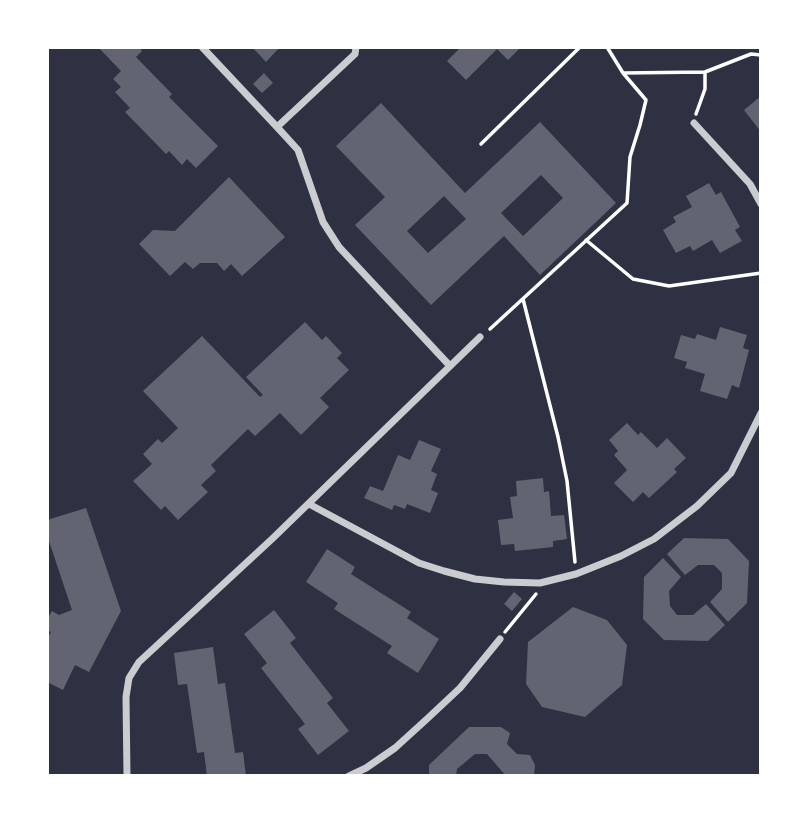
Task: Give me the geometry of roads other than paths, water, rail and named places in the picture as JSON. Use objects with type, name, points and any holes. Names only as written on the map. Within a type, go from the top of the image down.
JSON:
[{"type":"street","points":[[202,47],[298,150],[323,222],[339,247],[450,366]]},
{"type":"street","points":[[277,127],[355,54],[356,47]]},
{"type":"street","points":[[694,123],[750,184],[761,204]]},
{"type":"street","points":[[127,776],[126,696],[129,678],[139,662],[309,504],[480,337]]},
{"type":"street","points":[[309,504],[419,563],[444,572],[475,579],[540,583],[576,574],[621,556],[654,539],[697,506],[731,473],[761,413]]},
{"type":"street","points":[[349,776],[395,748],[420,726],[460,688],[500,639]]}]
